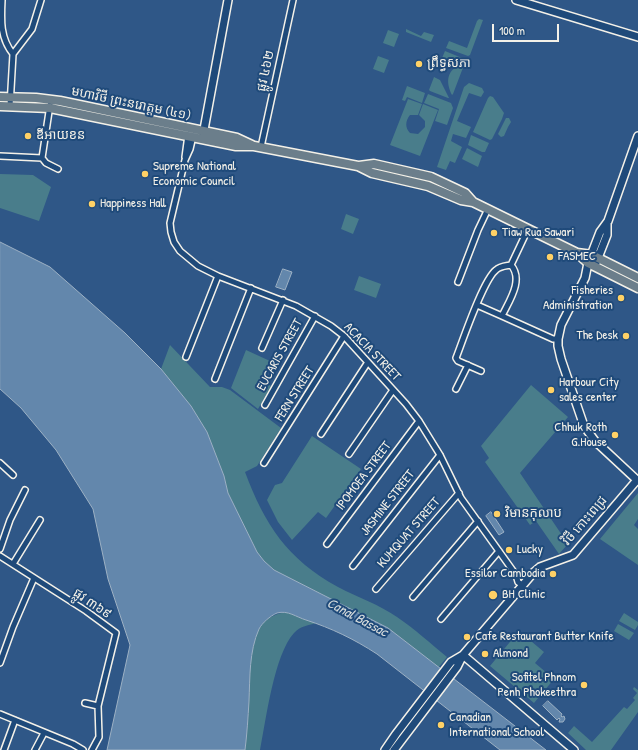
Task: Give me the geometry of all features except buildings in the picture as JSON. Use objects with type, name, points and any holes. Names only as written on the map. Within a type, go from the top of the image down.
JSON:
[{"type":"main road","points":[[203,135],[228,0]]},
{"type":"main road","points":[[516,0],[638,37]]},
{"type":"main road","name":"មហាវិថី ព្រះនរោត្តម (៤១)","points":[[0,97],[11,97],[50,104],[191,133],[237,138],[257,147],[358,166],[374,164],[431,177],[465,193],[473,202],[577,253],[595,257],[638,278]]},
{"type":"main road","name":"មហាវិថី ព្រះនរោត្តម (៤១)","points":[[0,106],[50,104]]},
{"type":"main road","points":[[637,480],[595,440],[584,426],[561,359],[558,339],[562,325],[606,234],[608,221],[636,149],[638,136]]},
{"type":"main road","name":"មហាវិថី ព្រះនរោត្តម (៤១)","points":[[577,253],[591,265],[638,288]]},
{"type":"main road","name":"វិថី កោះពេជ្រ","points":[[385,750],[454,665],[524,583],[540,568],[573,555],[637,480]]},
{"type":"main road","points":[[463,655],[574,750]]},
{"type":"main road","name":"វិថី កោះពេជ្រ","points":[[394,750],[422,706]]},
{"type":"street","points":[[2,0],[1,25],[4,38],[13,54]]},
{"type":"street","points":[[10,106],[13,54],[32,29],[41,0]]},
{"type":"street","name":"ផ្លូវ ៤៦២","points":[[257,147],[293,0]]},
{"type":"street","points":[[50,104],[42,158],[46,163],[58,169]]},
{"type":"street","name":"ACACIA STREET","points":[[191,133],[172,214],[171,232],[174,242],[180,251],[198,266],[218,276],[283,300],[315,316],[344,336],[419,421],[440,455],[459,493],[516,575],[522,577],[524,583]]},
{"type":"street","points":[[0,156],[42,158]]},
{"type":"street","points":[[458,282],[478,230],[488,209]]},
{"type":"street","points":[[511,265],[528,229]]},
{"type":"street","points":[[481,371],[456,360],[456,358],[493,273],[498,268],[511,265]]},
{"type":"street","points":[[502,316],[516,284],[516,271],[511,265]]},
{"type":"street","points":[[186,357],[218,276]]},
{"type":"street","points":[[215,379],[251,288]]},
{"type":"street","points":[[262,348],[283,300]]},
{"type":"street","points":[[478,305],[553,339],[558,339]]},
{"type":"street","name":"EUCARIS STREET","points":[[265,405],[315,316]]},
{"type":"street","name":"FERN STREET","points":[[264,463],[344,336]]},
{"type":"street","points":[[321,434],[368,362]]},
{"type":"street","points":[[456,389],[468,365]]},
{"type":"street","points":[[349,454],[393,390]]},
{"type":"street","name":"IPOMOEA STREET","points":[[327,544],[419,421]]},
{"type":"street","name":"JASMINE STREET","points":[[353,566],[440,455]]},
{"type":"street","points":[[0,463],[13,475]]},
{"type":"street","points":[[0,549],[12,516],[26,490]]},
{"type":"street","name":"KUMQUAT STREET","points":[[376,589],[459,493]]},
{"type":"street","points":[[13,564],[40,520]]},
{"type":"street","points":[[413,597],[478,521]]},
{"type":"street","points":[[441,619],[499,551]]},
{"type":"street","name":"ផ្លូវ ៣៦៩","points":[[0,556],[86,611],[116,633],[98,706],[99,737],[92,750]]},
{"type":"street","points":[[0,663],[13,626],[34,578]]},
{"type":"street","points":[[85,703],[98,706]]},
{"type":"street","points":[[0,714],[83,750]]},
{"type":"street","points":[[4,750],[15,720]]},
{"type":"street","points":[[35,750],[44,733]]},
{"type":"green space","points":[[479,19],[483,20],[470,55],[468,56],[446,48],[449,41],[467,48]]},
{"type":"green space","points":[[406,29],[421,36],[424,32],[434,35],[431,42],[406,32]]},
{"type":"green space","points":[[388,30],[399,34],[394,47],[383,43]]},
{"type":"green space","points":[[445,51],[463,59],[445,67],[439,65]]},
{"type":"green space","points":[[378,56],[389,60],[384,73],[373,69]]},
{"type":"green space","points":[[463,64],[464,65],[452,95],[448,80],[449,76],[454,69]]},
{"type":"green space","points":[[434,77],[440,80],[449,98],[429,90]]},
{"type":"green space","points":[[469,83],[482,88],[484,92],[481,97],[469,93],[457,121],[471,127],[466,138],[453,134],[451,141],[462,147],[455,163],[450,161],[446,170],[437,167],[464,87]]},
{"type":"green space","points":[[407,86],[425,93],[422,103],[407,97],[405,101],[402,100]]},
{"type":"green space","points":[[428,94],[451,103],[453,108],[447,125],[435,121],[439,109],[424,103]]},
{"type":"green space","points":[[490,96],[493,97],[504,113],[492,139],[490,140],[473,132]]},
{"type":"green space","points":[[408,99],[422,104],[418,115],[410,115],[406,122],[406,127],[410,133],[418,134],[425,127],[425,121],[419,115],[423,104],[438,110],[420,156],[390,145]]},
{"type":"green space","points":[[506,118],[509,118],[511,122],[504,136],[501,137],[498,134]]},
{"type":"green space","points":[[471,135],[489,143],[485,152],[468,145]]},
{"type":"green space","points":[[467,148],[482,156],[478,167],[462,159]]},
{"type":"green space","points":[[0,174],[33,175],[51,187],[39,221],[0,208]]},
{"type":"green space","points":[[346,214],[359,219],[353,234],[341,229]]},
{"type":"green space","points":[[359,276],[381,284],[376,298],[354,290]]},
{"type":"green space","points":[[170,345],[210,387],[222,387],[230,390],[281,428],[257,466],[245,472],[261,508],[280,539],[305,565],[320,576],[338,587],[390,613],[417,632],[447,657],[438,668],[388,628],[274,570],[264,561],[257,552],[228,493],[224,476],[207,432],[191,406],[161,369]]},
{"type":"green space","points":[[246,350],[270,361],[260,379],[271,386],[258,409],[231,388]]},
{"type":"green space","points":[[531,385],[568,417],[520,473],[568,544],[559,554],[536,521],[530,525],[485,462],[489,458],[481,446]]},
{"type":"green space","points":[[312,436],[361,469],[326,518],[318,512],[292,540],[278,522],[267,500],[275,485],[282,483]]},
{"type":"green space","points":[[638,493],[638,519],[634,525],[638,529],[638,565],[600,539]]},
{"type":"green space","points":[[289,612],[300,618],[317,623],[299,629],[287,643],[276,672],[260,750],[245,750],[251,660],[256,636],[260,627],[269,618],[280,613]]},
{"type":"green space","points":[[624,613],[638,622],[635,630],[619,621]]},
{"type":"green space","points":[[618,624],[634,633],[629,640],[614,631]]},
{"type":"green space","points":[[519,631],[544,652],[535,663],[554,679],[534,703],[490,666]]},
{"type":"green space","points":[[634,687],[638,690],[638,712],[611,750],[586,750],[568,733],[574,726],[592,742],[624,707],[627,709],[635,700],[633,698],[637,693],[633,689]]},
{"type":"water","name":"Canal Bassac","points":[[0,242],[50,267],[125,333],[161,369],[191,406],[207,432],[224,476],[228,493],[257,552],[264,561],[274,570],[388,628],[546,750],[500,750],[377,654],[342,634],[292,614],[281,612],[272,616],[262,624],[253,646],[245,750],[107,750],[130,645],[108,579],[93,509],[56,450],[21,408],[0,389]]},
{"type":"water","points":[[283,269],[292,272],[285,290],[276,287]]},
{"type":"water","points":[[491,512],[504,532],[499,535],[486,516]]},
{"type":"water","points":[[548,701],[562,714],[562,717],[564,716],[565,719],[563,722],[559,722],[559,718],[557,720],[543,706]]},
{"type":"place","name":"ព្រឹទ្ធសភា","points":[[419,64]]},
{"type":"place","name":"ឌីអាយខន","points":[[28,136]]},
{"type":"place","name":"Supreme National Economic Council","points":[[145,174]]},
{"type":"place","name":"Happiness Hall","points":[[92,204]]},
{"type":"place","name":"Tiaw Rua Sawari","points":[[494,233]]},
{"type":"place","name":"FASMEC","points":[[550,257]]},
{"type":"place","name":"Fisheries Administration","points":[[621,298]]},
{"type":"place","name":"The Desk","points":[[626,336]]},
{"type":"place","name":"Harbour City sales center","points":[[551,390]]},
{"type":"place","name":"Chhuk Roth G.House","points":[[615,435]]},
{"type":"place","name":"វិមានកុលាប","points":[[497,514]]},
{"type":"place","name":"Lucky","points":[[509,550]]},
{"type":"place","name":"Essilor Cambodia","points":[[553,574]]},
{"type":"place","name":"BH Clinic","points":[[493,595]]},
{"type":"place","name":"Cafe Restaurant Butter Knife","points":[[467,637]]},
{"type":"place","name":"Almond","points":[[485,654]]},
{"type":"place","name":"Sofitel Phnom Penh Phokeethra","points":[[584,685]]},
{"type":"place","name":"Canadian International School","points":[[441,725]]}]
